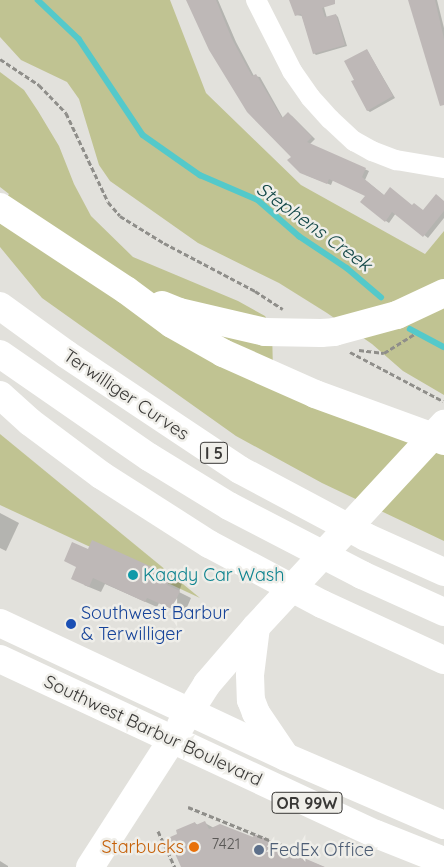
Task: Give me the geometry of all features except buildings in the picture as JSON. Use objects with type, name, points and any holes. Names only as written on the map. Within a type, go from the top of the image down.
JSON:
[{"type":"main road","points":[[0,207],[126,290],[172,324],[224,354],[315,394],[444,441]]},
{"type":"main road","points":[[126,290],[179,312],[218,322],[265,332],[304,333],[334,332],[373,323],[397,315],[444,292]]},
{"type":"main road","name":"Terwilliger Curves","points":[[0,306],[66,354],[240,470],[366,537],[444,572]]},
{"type":"main road","name":"I 5","points":[[0,354],[149,457],[229,506],[362,575],[444,612]]},
{"type":"main road","points":[[0,395],[30,422],[94,470],[201,540],[330,608],[444,660]]},
{"type":"main road","points":[[90,867],[207,684],[256,627],[444,424]]},
{"type":"main road","name":"Southwest Barbur Boulevard","points":[[0,623],[190,710],[286,757],[444,825]]},
{"type":"main road","points":[[256,627],[250,675],[251,700],[256,713],[286,757]]},
{"type":"main road","name":"Southwest Barbur Boulevard","points":[[0,659],[393,842],[444,861]]},
{"type":"street","points":[[256,0],[292,71],[310,97],[354,141],[372,151],[396,160],[444,168]]},
{"type":"path","points":[[0,59],[39,85],[66,113],[108,202],[120,216],[164,243],[255,291],[284,309]]},
{"type":"path","points":[[342,347],[444,402]]},
{"type":"path","points":[[188,807],[289,848]]},
{"type":"path","points":[[158,831],[175,867]]},
{"type":"green space","points":[[0,0],[170,0],[206,93],[301,185],[425,254],[444,231],[444,395],[403,371],[372,344],[327,313],[279,283],[198,243],[110,181],[99,165],[79,99],[67,82],[21,60],[0,37]]},
{"type":"green space","points":[[0,72],[24,90],[38,111],[59,146],[74,184],[91,216],[133,257],[238,301],[265,316],[272,328],[273,372],[444,454],[444,541],[322,483],[236,436],[42,298],[0,247],[0,207],[9,194],[0,187]]},
{"type":"green space","points":[[0,434],[200,598],[0,505]]},
{"type":"waterway","name":"Stephens Creek","points":[[38,0],[79,39],[143,135],[200,175],[258,200],[299,236],[347,268],[381,297]]},
{"type":"waterway","name":"Stephens Creek","points":[[410,329],[444,347]]},
{"type":"place","name":"Kaady Car Wash","points":[[133,575]]},
{"type":"place","name":"Southwest Barbur & Terwilliger","points":[[71,624]]},
{"type":"place","name":"Starbucks","points":[[194,847]]},
{"type":"place","name":"FedEx Office","points":[[259,850]]}]
